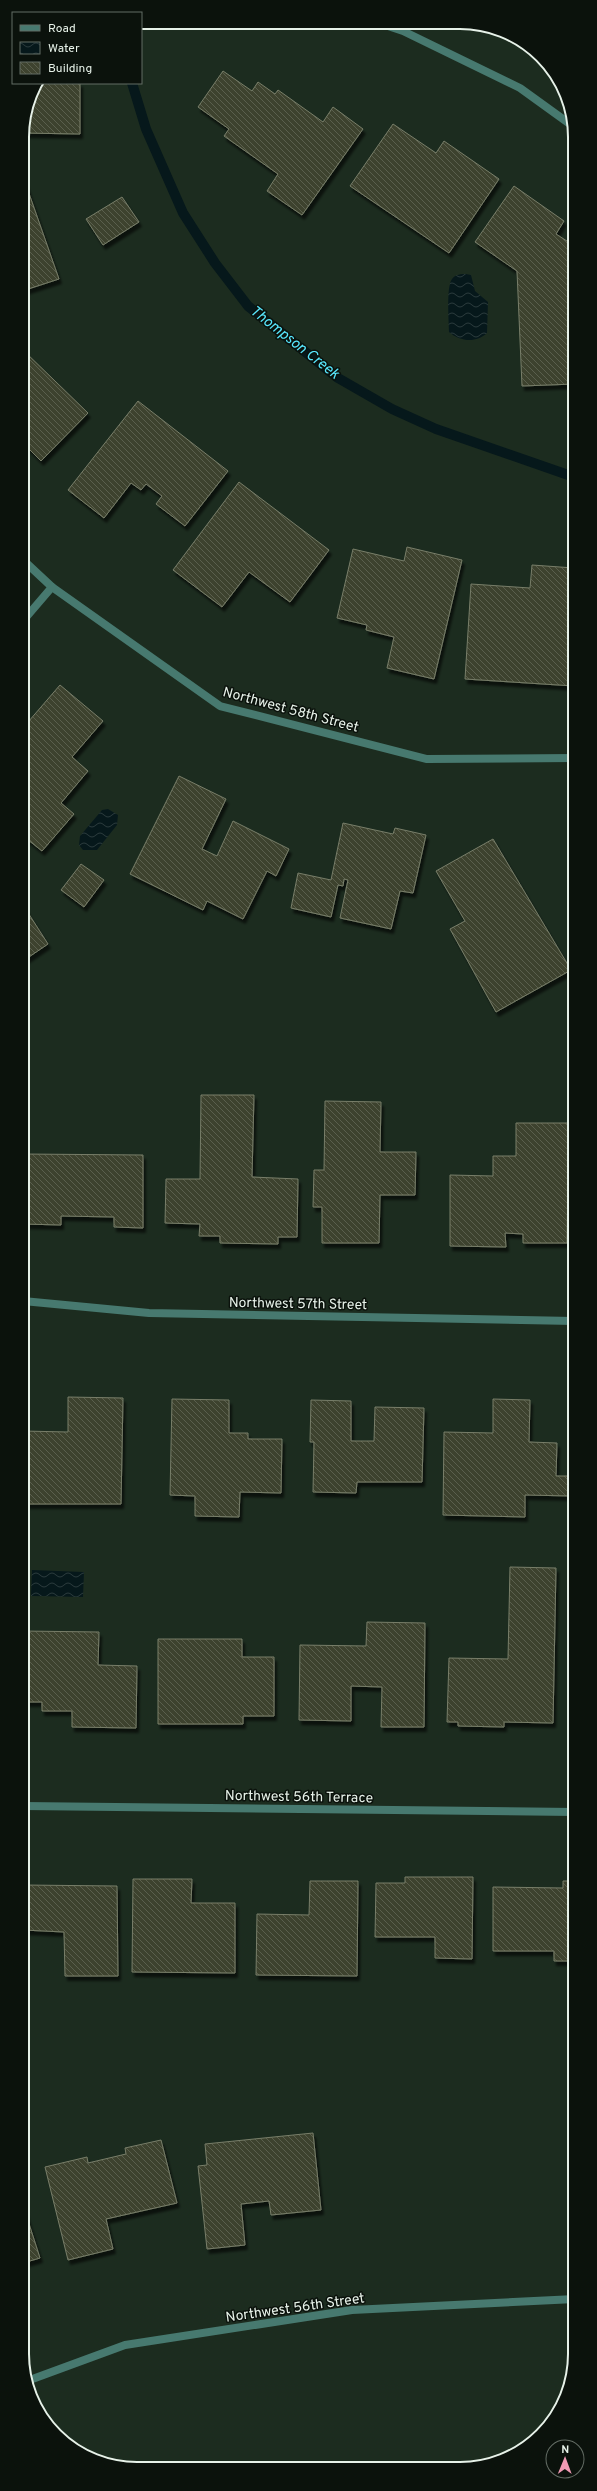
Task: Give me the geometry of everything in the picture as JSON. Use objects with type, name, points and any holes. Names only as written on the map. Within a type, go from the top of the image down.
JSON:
[{"type":"street","points":[[397,29],[520,88],[567,122]]},
{"type":"street","name":"Northwest 58th Street","points":[[29,566],[52,587],[220,706],[427,759],[568,758]]},
{"type":"street","points":[[29,614],[52,587]]},
{"type":"street","name":"Northwest 57th Street","points":[[29,1301],[149,1313],[568,1321]]},
{"type":"street","name":"Northwest 56th Terrace","points":[[29,1806],[568,1812]]},
{"type":"street","name":"Northwest 56th Street","points":[[32,2379],[125,2345],[352,2310],[568,2299]]},
{"type":"water","points":[[466,274],[471,275],[475,291],[488,302],[487,333],[473,340],[458,338],[449,332],[448,296],[450,283],[455,276]]},
{"type":"water","points":[[108,809],[118,815],[117,825],[97,850],[83,850],[79,845],[80,836],[102,810]]},
{"type":"water","points":[[32,1570],[84,1572],[83,1597],[31,1596]]},
{"type":"building","points":[[223,71],[252,91],[258,82],[275,94],[278,90],[323,122],[333,107],[363,129],[302,215],[267,191],[278,174],[224,136],[229,129],[198,107]]},
{"type":"building","points":[[42,84],[80,84],[80,134],[29,133],[33,109]]},
{"type":"building","points":[[393,124],[436,153],[444,141],[499,179],[449,253],[350,186]]},
{"type":"building","points":[[514,186],[564,221],[556,234],[568,242],[568,384],[522,386],[517,271],[475,242]]},
{"type":"building","points":[[29,193],[59,279],[29,289]]},
{"type":"building","points":[[122,197],[139,222],[103,245],[86,219]]},
{"type":"building","points":[[29,356],[88,413],[41,461],[29,449]]},
{"type":"building","points":[[138,401],[228,471],[185,526],[156,504],[162,496],[146,484],[141,490],[131,483],[104,518],[68,490]]},
{"type":"building","points":[[239,482],[329,550],[290,602],[249,572],[222,607],[173,570]]},
{"type":"building","points":[[407,547],[462,560],[434,679],[387,668],[394,637],[366,630],[367,625],[337,618],[353,549],[404,561]]},
{"type":"building","points":[[532,565],[568,568],[568,686],[465,679],[471,584],[530,588]]},
{"type":"building","points":[[60,685],[103,721],[72,757],[88,771],[61,803],[74,814],[42,851],[29,841],[29,721]]},
{"type":"building","points":[[179,776],[226,799],[202,849],[217,856],[233,821],[289,849],[276,876],[267,871],[243,919],[207,901],[203,910],[130,874]]},
{"type":"building","points":[[343,823],[393,834],[395,828],[426,835],[413,893],[400,891],[391,929],[340,918],[348,880],[344,879],[343,886],[338,885],[331,917],[291,908],[298,873],[331,880]]},
{"type":"building","points":[[493,839],[568,965],[568,972],[496,1012],[450,929],[465,921],[436,871]]},
{"type":"building","points":[[81,864],[104,880],[84,907],[61,890]]},
{"type":"building","points":[[29,914],[48,944],[29,957]]},
{"type":"building","points":[[201,1095],[254,1095],[252,1177],[298,1179],[297,1237],[278,1237],[278,1244],[220,1243],[220,1236],[199,1236],[200,1224],[165,1223],[166,1179],[200,1179]]},
{"type":"building","points":[[325,1101],[381,1102],[380,1152],[416,1152],[415,1195],[380,1195],[379,1243],[322,1243],[322,1207],[313,1207],[314,1170],[324,1170]]},
{"type":"building","points":[[516,1123],[568,1123],[567,1243],[523,1243],[523,1234],[505,1233],[506,1247],[450,1246],[450,1175],[493,1176],[493,1156],[516,1156]]},
{"type":"building","points":[[29,1154],[143,1155],[143,1228],[114,1227],[114,1217],[61,1216],[61,1225],[29,1224]]},
{"type":"building","points":[[68,1397],[123,1398],[121,1504],[29,1504],[29,1431],[68,1432]]},
{"type":"building","points":[[172,1399],[229,1400],[229,1433],[248,1433],[248,1439],[282,1439],[281,1493],[240,1492],[239,1517],[195,1516],[195,1496],[170,1495]]},
{"type":"building","points":[[493,1399],[530,1400],[529,1442],[557,1443],[556,1476],[568,1476],[568,1496],[525,1495],[525,1517],[443,1515],[444,1432],[493,1433]]},
{"type":"building","points":[[311,1400],[351,1401],[351,1441],[374,1441],[375,1407],[424,1408],[422,1482],[357,1482],[356,1493],[313,1492],[314,1442],[310,1442]]},
{"type":"building","points":[[510,1567],[556,1568],[553,1723],[504,1722],[504,1727],[458,1726],[458,1722],[447,1722],[449,1658],[508,1659]]},
{"type":"building","points":[[367,1622],[425,1623],[424,1727],[381,1727],[382,1687],[351,1686],[351,1721],[299,1720],[300,1645],[366,1646]]},
{"type":"building","points":[[29,1631],[99,1632],[98,1665],[137,1666],[136,1728],[72,1727],[72,1711],[42,1711],[42,1702],[29,1702]]},
{"type":"building","points":[[158,1639],[242,1639],[242,1657],[274,1657],[274,1716],[243,1716],[243,1724],[158,1724]]},
{"type":"building","points":[[405,1877],[473,1877],[472,1959],[435,1958],[435,1937],[375,1937],[376,1883],[405,1883]]},
{"type":"building","points":[[133,1879],[192,1879],[191,1903],[235,1903],[235,1973],[132,1972]]},
{"type":"building","points":[[310,1881],[358,1881],[357,1976],[256,1975],[257,1914],[309,1915]]},
{"type":"building","points":[[563,1881],[568,1881],[568,1961],[554,1961],[554,1951],[493,1951],[493,1887],[563,1888]]},
{"type":"building","points":[[29,1885],[117,1886],[118,1976],[65,1976],[64,1932],[29,1930]]},
{"type":"building","points":[[313,2133],[321,2210],[271,2215],[269,2201],[241,2204],[245,2245],[207,2249],[198,2166],[207,2165],[205,2144]]},
{"type":"building","points":[[161,2140],[177,2203],[106,2219],[113,2249],[68,2260],[45,2167],[87,2157],[88,2163],[126,2154],[125,2148]]},
{"type":"building","points":[[29,2224],[40,2258],[29,2261]]},
{"type":"waterway","name":"Thompson Creek","points":[[132,84],[146,129],[183,213],[215,263],[248,306],[338,378],[392,409],[436,429],[568,475]]}]
